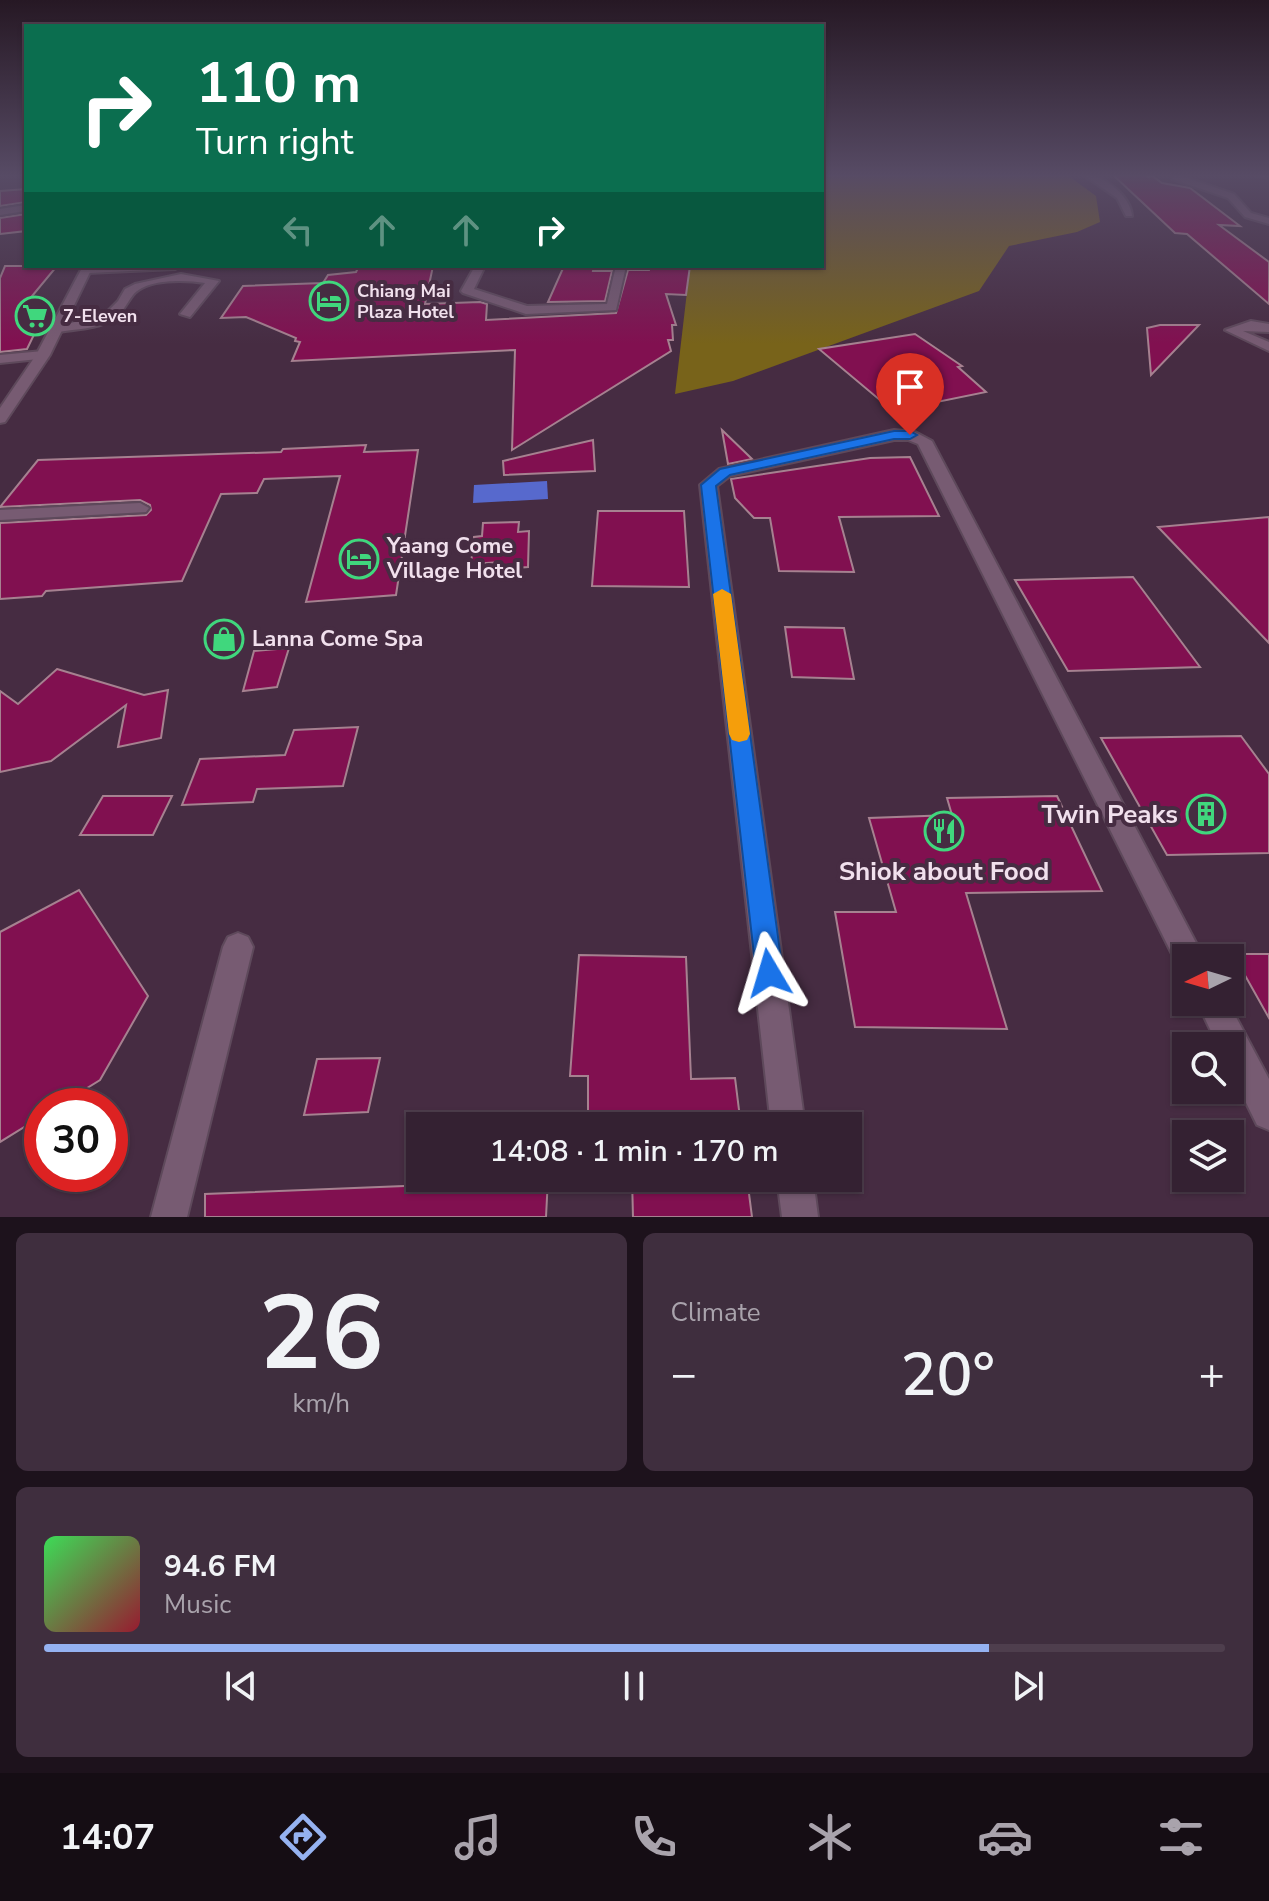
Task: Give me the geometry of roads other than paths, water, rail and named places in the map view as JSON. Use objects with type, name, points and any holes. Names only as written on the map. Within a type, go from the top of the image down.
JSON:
[{"type":"street","points":[[0,419],[43,355],[88,268]]},
{"type":"street","points":[[479,268],[467,291],[526,310],[612,307],[621,268]]},
{"type":"street","points":[[58,328],[104,322],[123,305],[129,291],[144,283],[173,278],[213,281],[186,314]]},
{"type":"street","points":[[1269,328],[1251,325],[1231,330],[1269,347]]},
{"type":"street","points":[[0,359],[43,355]]},
{"type":"street","points":[[786,1112],[708,485],[725,472],[894,435],[910,435],[924,441],[1182,944]]},
{"type":"street","points":[[0,515],[140,508]]},
{"type":"street","points":[[169,1217],[238,947]]},
{"type":"street","points":[[1219,1016],[1269,1113]]},
{"type":"street","points":[[797,1192],[800,1217]]},
{"type":"water","points":[[547,481],[548,499],[473,503],[474,485]]},
{"type":"place","name":"Chiang Mai Plaza Hotel","points":[[329,301]]},
{"type":"place","name":"7-Eleven","points":[[35,316]]},
{"type":"place","name":"Yaang Come Village Hotel","points":[[359,559]]},
{"type":"place","name":"Lanna Come Spa","points":[[224,639]]},
{"type":"place","name":"Twin Peaks","points":[[1206,814]]},
{"type":"place","name":"Shiok about Food","points":[[944,831]]}]
